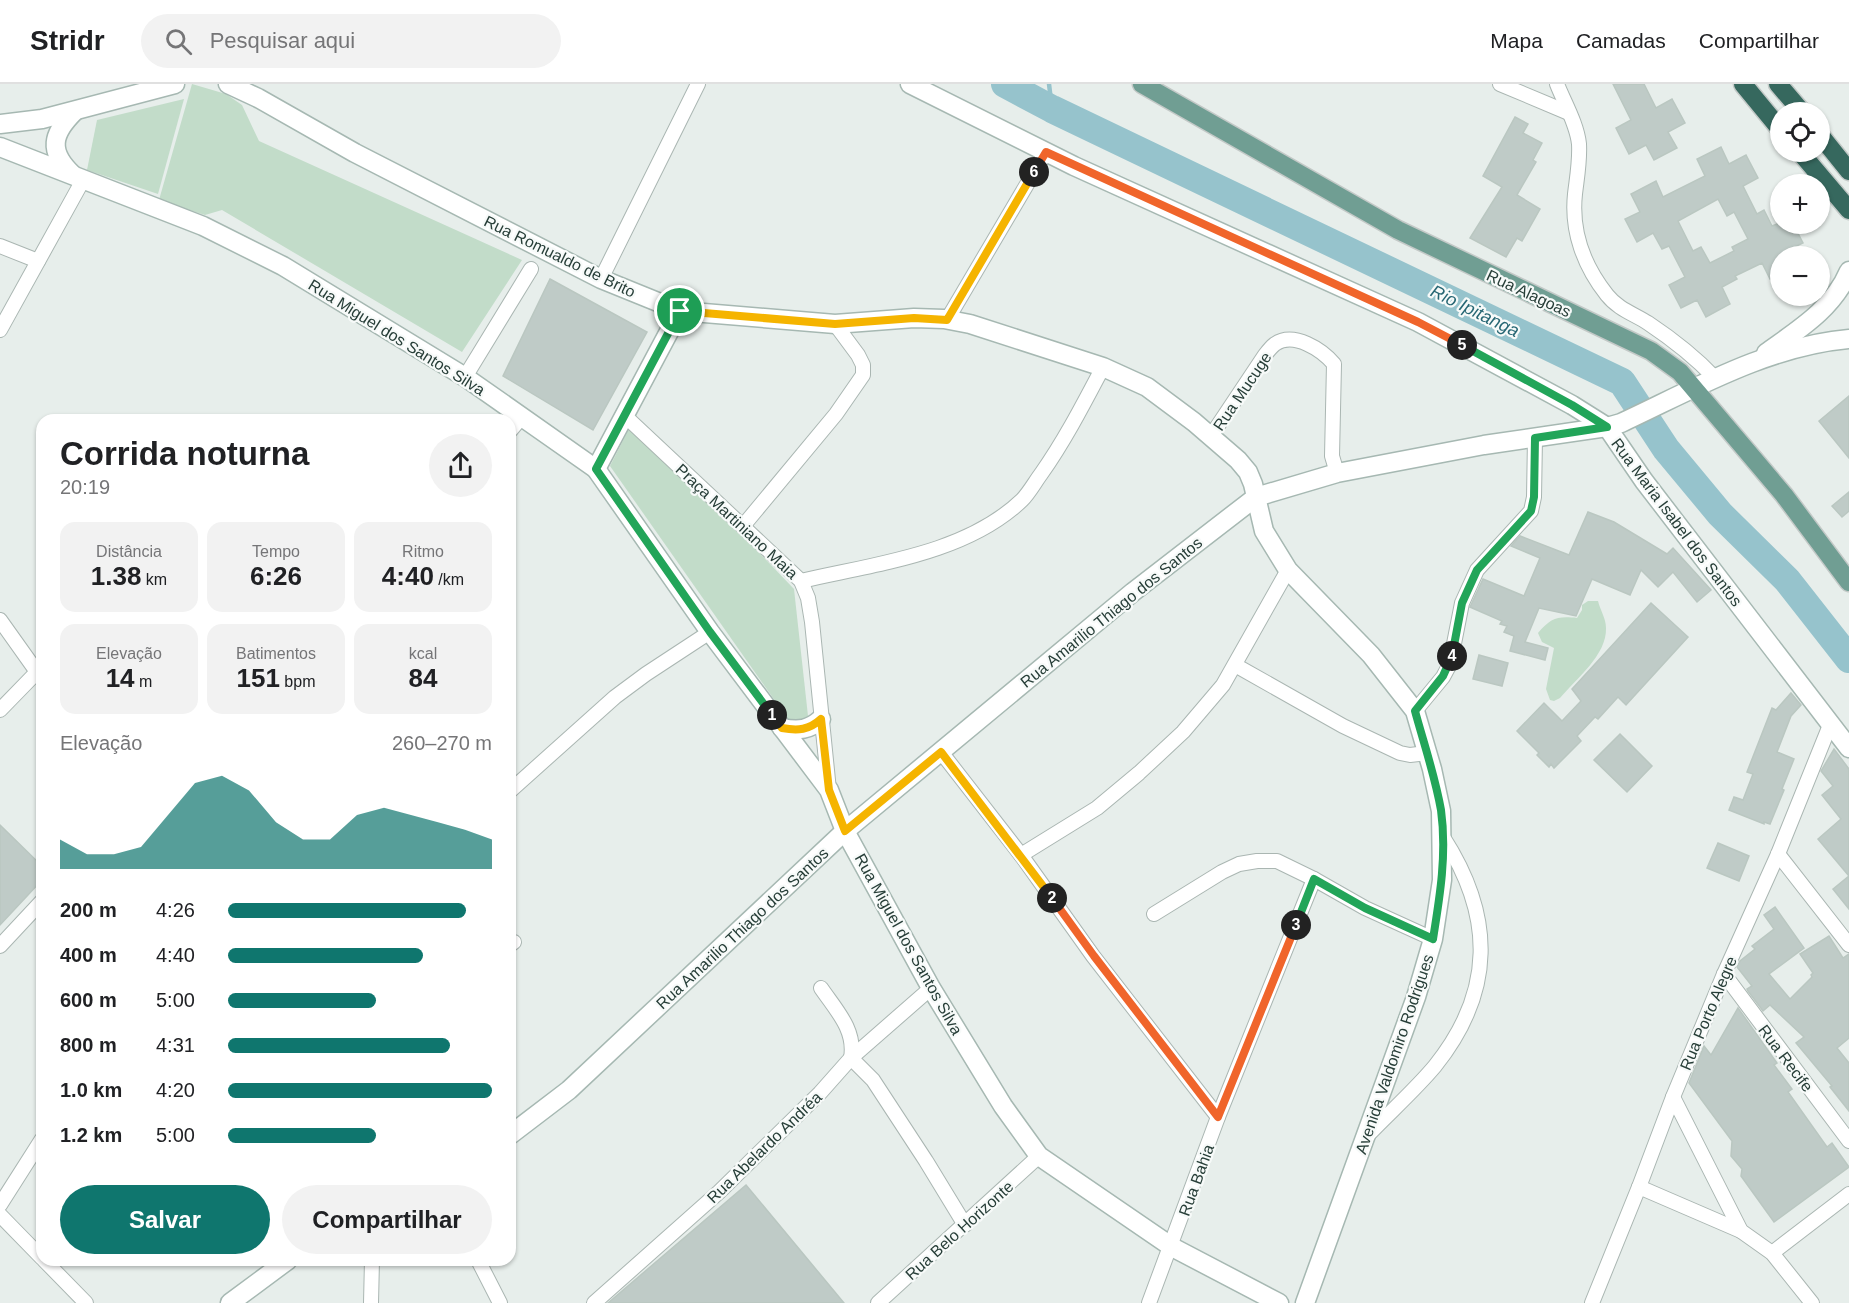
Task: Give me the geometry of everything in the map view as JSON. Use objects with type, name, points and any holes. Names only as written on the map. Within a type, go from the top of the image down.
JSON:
[{"type":"highway","points":[[1743,84],[1770,117]]},
{"type":"highway","points":[[1778,84],[1793,102]]},
{"type":"highway","points":[[1830,147],[1849,171]]},
{"type":"highway","points":[[1808,162],[1849,210]]},
{"type":"main road","name":"Rua Alagoas","points":[[1142,84],[1398,230],[1651,351],[1680,372],[1784,495],[1849,582]]},
{"type":"street","name":"Rua Romualdo de Brito","points":[[228,84],[258,98],[355,153],[601,279],[680,311],[835,324],[914,318],[947,320],[970,324],[1103,367],[1147,387],[1229,450],[1243,466],[1253,484],[1256,497]]},
{"type":"street","points":[[601,279],[698,84]]},
{"type":"street","name":"Rua Maria Isabel dos Santos","points":[[910,84],[1046,152],[1418,322],[1572,405],[1614,425],[1644,481],[1849,748]]},
{"type":"street","points":[[1500,84],[1569,113]]},
{"type":"street","points":[[1557,84],[1579,142],[1575,225],[1589,269],[1608,298],[1617,306],[1659,330],[1697,360],[1714,378]]},
{"type":"street","points":[[0,124],[74,112],[171,85]]},
{"type":"street","points":[[0,330],[38,261],[79,178],[57,157],[56,149],[59,129],[74,112]]},
{"type":"street","points":[[36,161],[43,157],[50,142],[50,134],[42,119]]},
{"type":"street","name":"Rua Miguel dos Santos Silva","points":[[0,147],[203,226],[261,254],[465,376],[505,414]]},
{"type":"street","points":[[947,320],[1046,152]]},
{"type":"street","points":[[0,246],[38,261]]},
{"type":"street","points":[[465,376],[531,269]]},
{"type":"street","points":[[1755,361],[1815,317],[1834,299],[1849,271]]},
{"type":"street","points":[[596,469],[680,311]]},
{"type":"street","points":[[743,526],[836,414],[863,375],[863,365],[858,355],[835,324]]},
{"type":"street","name":"Rua Mucuge","points":[[1211,436],[1274,344],[1287,339],[1300,341],[1327,356],[1334,364],[1332,456],[1337,473]]},
{"type":"street","points":[[1256,497],[1337,473],[1484,445],[1614,425],[1755,361],[1824,341],[1849,339]]},
{"type":"street","points":[[801,581],[944,546],[973,535],[999,519],[1024,498],[1048,465],[1103,367]]},
{"type":"street","name":"Praça Martiniano Maia","points":[[624,415],[801,581],[808,598],[812,622],[829,790]]},
{"type":"street","name":"Rua Miguel dos Santos Silva","points":[[516,424],[596,469],[710,632],[829,790],[845,831],[931,988],[1003,1106],[1039,1156],[1172,1246],[1279,1303]]},
{"type":"street","points":[[1415,711],[1450,664],[1462,603],[1477,570],[1531,511],[1534,497],[1535,438]]},
{"type":"street","name":"Avenida Valdomiro Rodrigues","points":[[1256,497],[1264,531],[1288,570],[1371,655],[1415,711],[1441,810],[1443,837],[1442,880],[1433,939],[1416,997],[1305,1303]]},
{"type":"street","name":"Rua Amarilio Thiago dos Santos","points":[[516,1130],[569,1090],[845,831],[1133,592],[1256,497]]},
{"type":"street","points":[[1021,855],[1096,808],[1139,773],[1183,732],[1223,685],[1236,665],[1288,570]]},
{"type":"street","points":[[0,620],[36,670]]},
{"type":"street","points":[[516,786],[615,697],[710,632]]},
{"type":"street","points":[[1236,665],[1343,726],[1400,753],[1410,755],[1427,753]]},
{"type":"street","points":[[0,710],[36,679]]},
{"type":"street","points":[[782,728],[803,730],[813,726],[821,719]]},
{"type":"street","name":"Rua Porto Alegre","points":[[1597,1302],[1673,1098],[1724,974],[1778,854],[1830,725]]},
{"type":"street","points":[[941,752],[1218,1117]]},
{"type":"street","points":[[1366,1137],[1434,1066],[1456,1035],[1473,998],[1480,971],[1482,941],[1474,898],[1443,837]]},
{"type":"street","points":[[1778,854],[1849,945]]},
{"type":"street","points":[[1154,914],[1239,864],[1277,861],[1365,908],[1433,939]]},
{"type":"street","name":"Rua Bahia","points":[[1149,1303],[1218,1117],[1314,879]]},
{"type":"street","points":[[0,946],[36,907]]},
{"type":"street","name":"Rua Recife","points":[[1724,974],[1849,1141]]},
{"type":"street","points":[[821,988],[848,1029],[854,1045],[851,1058],[873,1080],[965,1225]]},
{"type":"street","name":"Rua Abelardo Andréa","points":[[594,1303],[719,1192],[820,1093],[851,1058],[931,988]]},
{"type":"street","points":[[1673,1098],[1741,1231]]},
{"type":"street","points":[[0,1205],[36,1148]]},
{"type":"street","name":"Rua Belo Horizonte","points":[[878,1303],[1039,1156]]},
{"type":"street","points":[[1639,1187],[1741,1231],[1772,1253],[1812,1303]]},
{"type":"street","points":[[1772,1253],[1849,1194]]},
{"type":"street","points":[[0,1215],[36,1252]]},
{"type":"street","points":[[50,1266],[86,1303]]},
{"type":"street","points":[[230,1303],[280,1266]]},
{"type":"street","points":[[371,1303],[372,1266]]},
{"type":"street","points":[[481,1266],[500,1303]]},
{"type":"green space","points":[[192,84],[226,94],[242,105],[259,141],[522,260],[462,352],[222,210],[205,215],[159,200]]},
{"type":"green space","points":[[184,99],[158,194],[87,170],[97,120]]},
{"type":"green space","points":[[633,421],[794,589],[808,716],[792,725],[610,466]]},
{"type":"green space","points":[[1588,601],[1598,601],[1605,621],[1605,638],[1589,666],[1560,698],[1550,700],[1546,689],[1554,648],[1542,642],[1538,633],[1555,619],[1577,618],[1582,605]]},
{"type":"building","points":[[1613,84],[1644,84],[1656,108],[1672,99],[1685,123],[1668,132],[1677,148],[1654,160],[1646,145],[1629,154],[1616,128],[1631,120]]},
{"type":"building","points":[[1515,117],[1528,124],[1523,133],[1542,143],[1533,160],[1536,162],[1517,195],[1540,209],[1522,241],[1517,238],[1506,257],[1470,238],[1502,187],[1483,176]]},
{"type":"building","points":[[1721,147],[1729,164],[1746,155],[1758,178],[1743,186],[1757,214],[1764,210],[1770,222],[1770,234],[1798,234],[1803,243],[1797,246],[1770,246],[1770,279],[1762,263],[1735,276],[1737,279],[1722,287],[1730,304],[1706,317],[1697,300],[1681,308],[1669,285],[1685,277],[1669,246],[1662,249],[1653,233],[1637,242],[1625,219],[1640,212],[1631,194],[1656,181],[1663,197],[1705,176],[1697,159]],"holes":[[[1718,199],[1727,216],[1734,212],[1748,239],[1732,247],[1734,251],[1710,263],[1701,247],[1693,251],[1678,221]]]},
{"type":"building","points":[[550,279],[647,332],[593,430],[503,376]]},
{"type":"building","points":[[1849,396],[1849,458],[1819,421]]},
{"type":"building","points":[[1849,492],[1849,511],[1842,517],[1832,506]]},
{"type":"building","points":[[1588,512],[1614,522],[1667,554],[1673,548],[1711,590],[1697,602],[1673,572],[1658,587],[1641,570],[1630,595],[1592,579],[1576,616],[1539,608],[1525,642],[1548,648],[1545,660],[1510,651],[1514,636],[1504,632],[1507,626],[1500,624],[1502,621],[1470,607],[1483,579],[1524,596],[1540,558],[1511,546],[1520,536],[1569,555]]},
{"type":"building","points":[[1651,603],[1688,637],[1626,705],[1618,697],[1598,719],[1595,717],[1577,736],[1581,741],[1554,768],[1551,764],[1549,767],[1537,755],[1539,753],[1517,731],[1544,703],[1562,721],[1581,701],[1572,689]]},
{"type":"building","points":[[1479,655],[1508,663],[1502,686],[1473,679]]},
{"type":"building","points":[[1791,693],[1801,705],[1791,716],[1777,752],[1794,759],[1770,824],[1764,822],[1764,824],[1729,810],[1734,797],[1743,800],[1753,774],[1747,772],[1772,708],[1776,710]]},
{"type":"building","points":[[1620,734],[1652,766],[1627,792],[1594,760]]},
{"type":"building","points":[[1834,749],[1849,769],[1849,876],[1818,839],[1841,819],[1822,795],[1833,786],[1821,771]]},
{"type":"building","points":[[0,825],[36,860],[36,886],[0,925]]},
{"type":"building","points":[[1718,843],[1749,856],[1739,881],[1707,868]]},
{"type":"building","points":[[1849,876],[1849,909],[1833,889]]},
{"type":"building","points":[[1775,907],[1804,948],[1769,974],[1790,999],[1812,977],[1813,973],[1800,954],[1829,936],[1843,958],[1849,954],[1849,1038],[1837,1048],[1849,1063],[1849,1111],[1830,1087],[1832,1086],[1796,1043],[1804,1037],[1770,1005],[1763,1011],[1747,989],[1752,986],[1737,967],[1740,961],[1755,949],[1752,946],[1774,929],[1764,915]]},
{"type":"building","points":[[1738,1008],[1777,1063],[1774,1065],[1792,1089],[1788,1092],[1827,1147],[1832,1143],[1849,1167],[1774,1222],[1741,1176],[1742,1169],[1731,1156],[1732,1141],[1689,1083],[1704,1046],[1711,1055]]},
{"type":"building","points":[[746,1185],[844,1303],[608,1303]]},
{"type":"waterway","name":"Rio Ipitanga","points":[[1005,84],[1052,109],[1622,382],[1666,449],[1720,514],[1787,580],[1849,659]]},
{"type":"waterway","points":[[1049,84],[1052,109]]},
{"type":"route","points":[[1046,152],[1418,322],[1572,405],[1607,427],[1535,438],[1534,497],[1531,511],[1477,570],[1462,603],[1450,664],[1415,711],[1441,810],[1442,880],[1433,939],[1365,908],[1314,879],[1218,1117],[941,752],[845,831],[829,790],[821,719],[813,726],[803,730],[782,728],[710,632],[596,469],[680,311],[835,324],[914,318],[947,320],[1046,152]]}]
